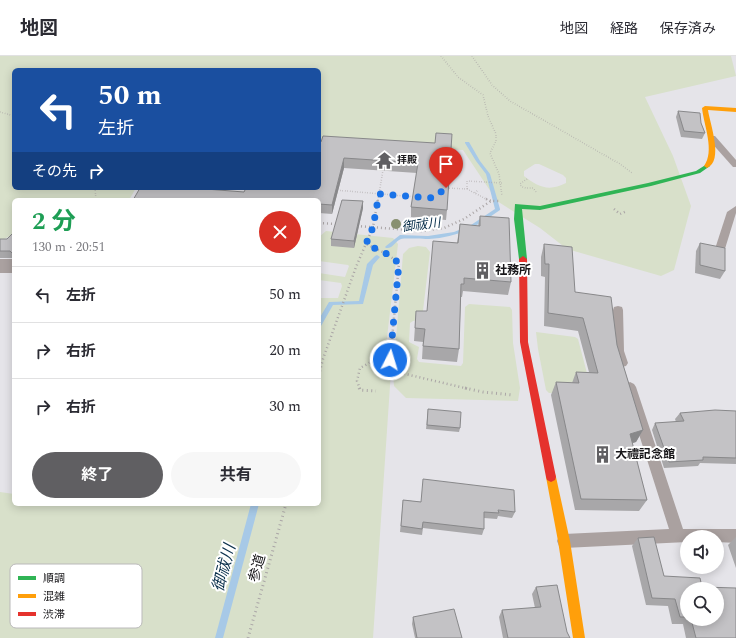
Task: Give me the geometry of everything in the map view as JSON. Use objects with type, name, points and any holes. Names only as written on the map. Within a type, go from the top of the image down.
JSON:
[{"type":"street","points":[[579,638],[564,541],[524,342],[523,252],[518,219],[518,206],[540,208],[648,185],[698,172],[708,165],[712,159],[712,138],[708,129],[705,108],[736,110]]},
{"type":"street","points":[[0,266],[12,266]]},
{"type":"lane","points":[[712,138],[736,165]]},
{"type":"lane","points":[[719,252],[731,212],[736,209]]},
{"type":"lane","points":[[618,310],[618,351],[678,534]]},
{"type":"lane","points":[[564,541],[678,534],[736,536]]},
{"type":"path","points":[[442,56],[458,77],[483,95],[488,116],[497,133],[496,143],[490,154],[498,165],[502,183],[500,201],[492,201],[468,190],[446,188],[448,185]]},
{"type":"path","points":[[472,56],[492,85],[510,101],[620,164],[648,185]]},
{"type":"path","points":[[0,112],[12,115]]},
{"type":"path","points":[[321,367],[342,306],[373,227],[383,170]]},
{"type":"path","points":[[468,190],[467,181],[502,183]]},
{"type":"path","points":[[330,190],[417,197]]},
{"type":"path","points":[[475,193],[478,190]]},
{"type":"path","points":[[352,225],[422,231],[444,228],[464,219],[492,201]]},
{"type":"path","points":[[321,223],[345,225]]},
{"type":"path","points":[[366,244],[387,254],[399,263],[390,360],[397,372],[483,392],[514,396]]},
{"type":"path","points":[[376,391],[360,390],[357,380],[360,368],[371,362],[390,360]]},
{"type":"path","name":"参道","points":[[248,638],[285,506]]},
{"type":"green space","points":[[0,56],[731,56],[736,76],[645,97],[673,156],[691,206],[674,270],[661,276],[567,249],[540,228],[497,201],[463,150],[321,142],[321,68],[12,68],[12,190],[135,190],[130,198],[12,198],[12,235],[0,241]],"holes":[[[535,164],[539,164],[563,175],[566,178],[566,183],[549,188],[534,183],[524,176],[524,171]]]},
{"type":"green space","points":[[326,231],[393,238],[398,244],[386,346],[391,371],[373,638],[0,638],[0,492],[12,494],[12,506],[321,506],[321,298],[338,298],[342,286],[341,283],[321,280],[321,273],[345,277],[349,266],[321,261],[321,235]]},
{"type":"green space","points":[[418,246],[426,247],[430,252],[422,319],[410,323],[409,342],[419,347],[417,359],[419,362],[461,366],[463,363],[465,307],[469,304],[510,307],[512,310],[513,343],[520,388],[518,401],[406,398],[394,386],[393,374],[403,254],[409,248]]},
{"type":"green space","points":[[536,332],[575,337],[578,339],[589,381],[573,382],[568,384],[569,393],[549,393],[546,390]]},
{"type":"building","points":[[678,111],[700,113],[701,123],[705,133],[684,131]]},
{"type":"building","points":[[436,133],[452,134],[447,210],[411,207],[418,163],[344,158],[332,205],[321,204],[321,198],[134,198],[139,190],[218,190],[244,192],[245,190],[321,190],[321,142],[323,136],[435,143]]},
{"type":"building","points":[[342,200],[363,201],[354,241],[331,239]]},
{"type":"building","points":[[480,216],[509,218],[511,282],[464,278],[464,284],[461,284],[459,349],[423,346],[425,329],[415,328],[416,311],[427,311],[433,241],[458,243],[460,224],[480,226]]},
{"type":"building","points":[[12,234],[12,253],[10,251],[0,251],[0,239],[7,239]]},
{"type":"building","points":[[700,243],[725,248],[725,271],[700,265]]},
{"type":"building","points":[[544,244],[572,247],[575,292],[611,297],[617,345],[643,430],[630,434],[647,500],[581,499],[556,382],[579,383],[576,372],[598,373],[583,318],[548,313],[549,264],[545,264]]},
{"type":"building","points":[[428,409],[461,412],[460,428],[427,425]]},
{"type":"building","points":[[715,410],[736,411],[736,458],[703,457],[703,460],[669,462],[655,423],[684,421],[680,413]]},
{"type":"building","points":[[423,479],[514,490],[515,512],[498,510],[499,513],[484,512],[484,529],[423,522],[422,529],[401,526],[403,500],[421,502]]},
{"type":"building","points":[[654,537],[664,576],[700,578],[701,582],[680,582],[680,617],[675,599],[652,598],[638,538]]},
{"type":"building","points":[[557,585],[567,632],[570,638],[508,638],[502,610],[541,607],[536,587]]},
{"type":"building","points":[[724,588],[736,588],[736,638],[696,638],[693,626],[724,626]]},
{"type":"building","points":[[454,609],[462,638],[417,638],[413,617]]},
{"type":"waterway","name":"御祓川","points":[[388,247],[400,237],[437,237],[465,230],[498,209],[488,174],[467,143]]},
{"type":"waterway","name":"御祓川","points":[[321,320],[331,303],[361,303],[370,264],[377,257]]},
{"type":"waterway","name":"御祓川","points":[[219,638],[254,506]]},
{"type":"traffic: fast","points":[[523,259],[518,219],[518,206],[540,208],[649,185],[698,172],[707,166]]},
{"type":"traffic: slow","points":[[707,166],[713,152],[705,108],[736,110]]},
{"type":"traffic: slow","points":[[551,477],[564,541],[579,638]]},
{"type":"traffic: jam","points":[[523,259],[524,342],[551,477]]},
{"type":"place","name":"拝殿","points":[[384,160]]},
{"type":"place","name":"社務所","points":[[482,270]]},
{"type":"place","name":"大禮記念館","points":[[602,454]]},
{"type":"route","points":[[390,360],[399,263],[387,254],[366,244],[373,227],[379,194],[433,198],[446,188]]}]
